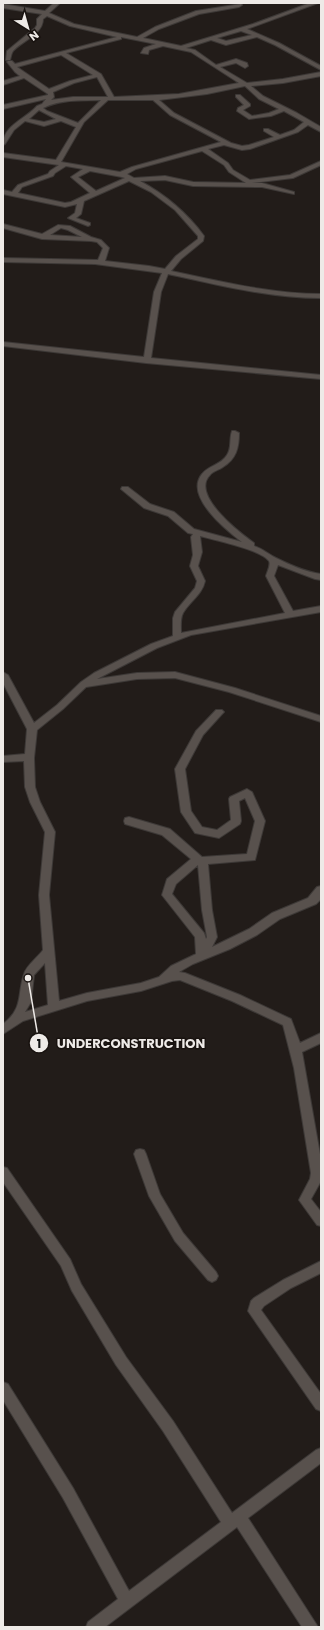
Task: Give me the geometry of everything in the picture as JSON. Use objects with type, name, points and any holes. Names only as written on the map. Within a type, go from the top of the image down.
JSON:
[{"type":"street","points":[[5,58],[9,52],[39,27],[40,19],[57,3]]},
{"type":"street","points":[[181,48],[241,30],[315,3]]},
{"type":"street","points":[[137,39],[157,28],[198,12],[239,5]]},
{"type":"street","points":[[3,6],[45,13],[72,25],[181,48],[197,53],[217,68],[245,84],[266,101],[283,108],[321,130]]},
{"type":"street","points":[[241,30],[277,44],[321,68]]},
{"type":"street","points":[[213,39],[226,43],[256,36]]},
{"type":"street","points":[[14,66],[92,44],[127,37]]},
{"type":"street","points":[[144,53],[146,52],[146,49],[162,44]]},
{"type":"street","points":[[62,53],[98,75],[102,79],[110,98]]},
{"type":"street","points":[[5,58],[30,61]]},
{"type":"street","points":[[5,58],[17,71],[50,94]]},
{"type":"street","points":[[217,68],[222,64],[236,61],[245,64],[245,66]]},
{"type":"street","points":[[3,143],[8,133],[39,107],[45,104],[73,99],[154,98],[206,92],[245,84],[283,81],[321,74]]},
{"type":"street","points":[[3,107],[39,98],[72,82],[98,75]]},
{"type":"street","points":[[3,82],[25,76]]},
{"type":"street","points":[[45,104],[50,94]]},
{"type":"street","points":[[238,96],[248,105],[240,109],[240,111],[251,118],[271,114],[283,108]]},
{"type":"street","points":[[14,194],[20,186],[51,175],[52,172],[61,165],[78,126],[93,110],[110,98]]},
{"type":"street","points":[[154,98],[172,114],[228,143],[247,148],[296,131],[308,122],[321,120]]},
{"type":"street","points":[[39,107],[45,112],[78,126]]},
{"type":"street","points":[[25,119],[43,125],[62,118]]},
{"type":"street","points":[[266,130],[278,136]]},
{"type":"street","points":[[121,174],[146,164],[228,143]]},
{"type":"street","points":[[203,149],[226,164],[231,171],[249,182]]},
{"type":"street","points":[[3,155],[121,174],[152,191],[177,209],[192,224],[202,238],[180,256],[165,271],[157,288],[152,339],[146,361]]},
{"type":"street","points":[[240,184],[291,177],[321,163]]},
{"type":"street","points":[[146,164],[146,166],[153,170],[159,178]]},
{"type":"street","points":[[61,165],[78,175]]},
{"type":"street","points":[[90,168],[74,178],[96,194]]},
{"type":"street","points":[[3,192],[65,205],[81,202],[132,179],[159,178],[193,184],[262,185],[292,193]]},
{"type":"street","points":[[81,202],[78,214],[71,218],[88,224]]},
{"type":"street","points":[[3,226],[42,237],[91,239],[99,241],[106,248],[101,262]]},
{"type":"street","points":[[42,237],[57,227],[62,226],[70,228],[91,239]]},
{"type":"street","points":[[3,260],[101,262],[165,271],[251,290],[295,296],[321,296]]},
{"type":"street","points":[[3,344],[146,361],[321,377]]},
{"type":"street","points":[[235,433],[233,454],[204,476],[201,491],[219,518],[248,543],[273,560],[292,566],[310,575],[321,577]]},
{"type":"street","points":[[125,489],[147,506],[171,514],[189,530],[261,551]]},
{"type":"street","points":[[177,637],[177,618],[179,612],[199,589],[201,581],[194,566],[199,550],[195,537],[198,532]]},
{"type":"street","points":[[273,560],[274,564],[270,576],[280,600],[291,615]]},
{"type":"street","points":[[32,729],[60,707],[84,684],[123,660],[154,646],[189,633],[321,609]]},
{"type":"street","points":[[3,675],[32,729],[28,758],[29,779],[33,797],[50,835],[44,895],[54,1008]]},
{"type":"street","points":[[84,684],[137,676],[175,675],[232,690],[321,719]]},
{"type":"street","points":[[202,955],[212,937],[206,910],[202,861],[251,857],[260,821],[247,792],[234,799],[236,821],[219,834],[199,830],[186,812],[180,769],[199,733],[219,712]]},
{"type":"street","points":[[3,759],[21,757],[28,758]]},
{"type":"street","points":[[129,820],[166,832],[198,859],[171,882],[167,895],[200,936],[202,955]]},
{"type":"street","points":[[161,981],[175,969],[253,932],[276,916],[312,901],[321,890]]},
{"type":"street","points":[[3,1030],[14,1020],[25,1002],[28,974],[49,951]]},
{"type":"street","points":[[14,1020],[87,997],[141,987],[172,977],[185,977],[281,1018],[289,1024],[296,1050],[317,1173],[316,1181],[308,1192],[305,1200],[321,1221]]},
{"type":"street","points":[[296,1050],[321,1038]]},
{"type":"street","points":[[140,1154],[155,1196],[179,1237],[212,1276]]},
{"type":"street","points":[[3,1172],[66,1263],[76,1287],[121,1361],[311,1627]]},
{"type":"street","points":[[321,1267],[287,1284],[259,1302],[254,1311],[321,1405]]},
{"type":"street","points":[[3,1388],[35,1435],[81,1513],[127,1601]]},
{"type":"street","points":[[93,1627],[321,1455]]},
{"type":"place","name":"UNDERCONSTRUCTION","points":[[28,978]]}]
